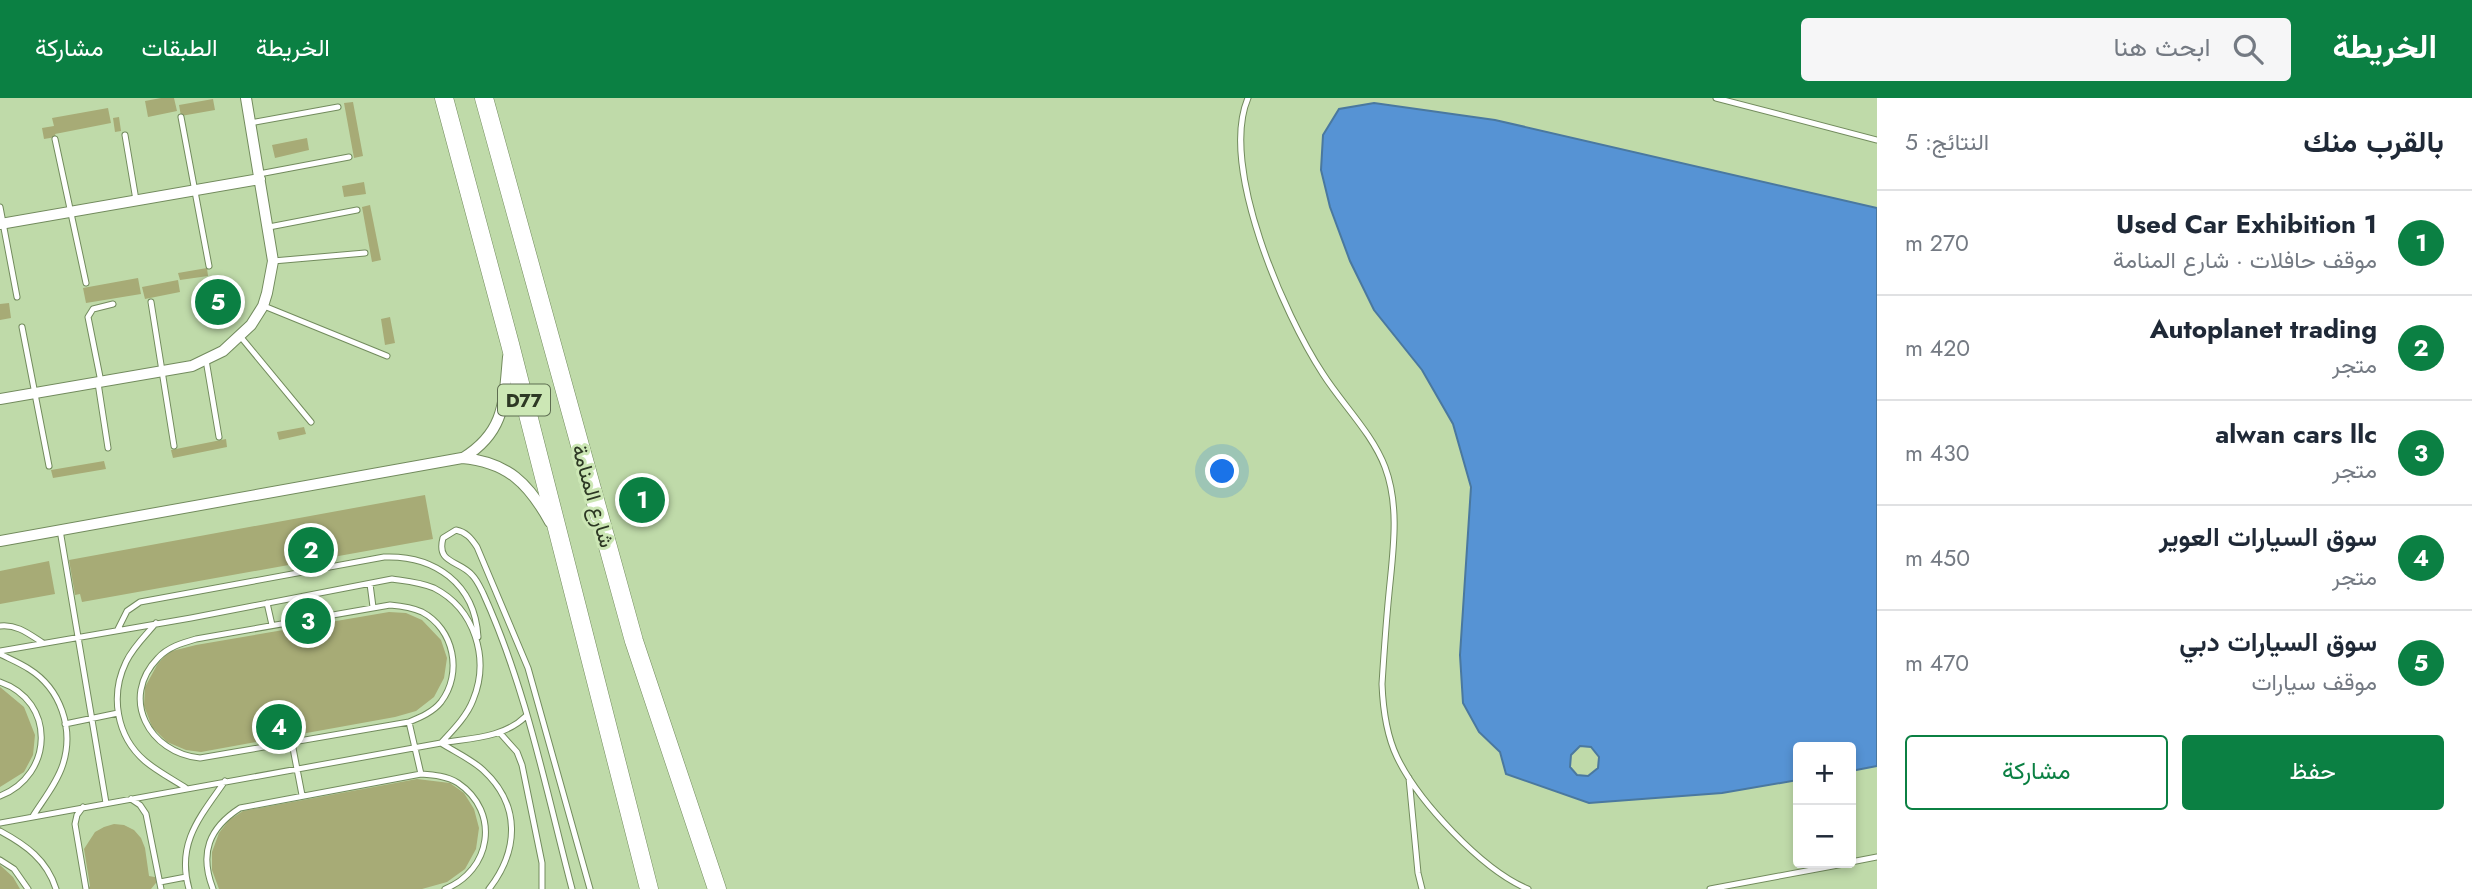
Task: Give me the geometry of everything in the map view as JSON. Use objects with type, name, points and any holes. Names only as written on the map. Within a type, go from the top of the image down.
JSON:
[{"type":"main road","name":"شارع المنامة","points":[[444,98],[510,344],[649,889]]},
{"type":"main road","name":"شارع المنامة","points":[[484,98],[634,641],[717,889]]},
{"type":"street","points":[[0,399],[162,372],[206,360],[223,351],[240,336],[263,306],[273,261],[246,98]]},
{"type":"street","points":[[1,223],[195,190],[260,176]]},
{"type":"street","points":[[462,458],[490,435],[501,414],[506,393],[510,344]]},
{"type":"street","points":[[0,541],[462,458],[485,462],[516,477],[539,502],[558,537]]},
{"type":"lane","points":[[1248,98],[1243,110],[1240,137],[1243,165],[1255,219],[1272,272],[1294,323],[1321,372],[1370,440],[1384,465],[1392,493],[1394,522],[1382,684],[1383,708],[1397,755],[1428,803],[1472,849],[1496,870],[1528,889]]},
{"type":"lane","points":[[1716,98],[1877,140]]},
{"type":"lane","points":[[250,123],[338,107]]},
{"type":"lane","points":[[181,117],[209,266]]},
{"type":"lane","points":[[125,135],[136,200]]},
{"type":"lane","points":[[55,139],[86,283]]},
{"type":"lane","points":[[260,176],[349,157]]},
{"type":"lane","points":[[0,207],[17,297]]},
{"type":"lane","points":[[269,227],[357,210]]},
{"type":"lane","points":[[273,261],[365,253]]},
{"type":"lane","points":[[151,302],[173,446]]},
{"type":"lane","points":[[108,448],[88,317],[93,309],[113,304]]},
{"type":"lane","points":[[263,306],[387,356]]},
{"type":"lane","points":[[22,327],[49,466]]},
{"type":"lane","points":[[240,336],[311,422]]},
{"type":"lane","points":[[206,360],[219,437]]},
{"type":"lane","points":[[60,530],[106,803]]},
{"type":"lane","points":[[572,889],[513,666],[473,575],[442,553],[443,538],[448,532],[462,531],[471,538],[519,643],[590,889]]},
{"type":"lane","points":[[118,629],[127,611],[141,602],[384,557],[402,556],[420,560],[437,567],[451,578],[472,608],[477,625],[481,660],[480,681],[472,702],[441,743]]},
{"type":"lane","points":[[0,653],[392,579],[414,581],[453,601],[467,618],[479,643]]},
{"type":"lane","points":[[370,583],[373,607]]},
{"type":"lane","points":[[267,603],[272,625]]},
{"type":"lane","points":[[407,606],[423,613],[442,630],[452,653],[453,671],[449,688],[428,714],[410,723],[200,758],[173,751],[157,739],[145,721],[141,708],[142,687],[150,668],[170,648],[197,639],[373,607],[407,606]]},
{"type":"lane","points":[[156,623],[127,659],[118,685],[118,713],[123,731],[132,747],[145,761],[186,788]]},
{"type":"lane","points":[[0,626],[14,626],[43,643]]},
{"type":"lane","points":[[0,653],[32,670],[45,681],[56,696],[65,724],[67,748],[63,766],[33,816]]},
{"type":"lane","points":[[0,682],[16,690],[27,700],[35,712],[42,740],[40,754],[26,779],[15,789],[0,796]]},
{"type":"lane","points":[[65,724],[118,713]]},
{"type":"lane","points":[[0,823],[500,733],[510,729],[526,716]]},
{"type":"lane","points":[[410,723],[421,774]]},
{"type":"lane","points":[[500,733],[517,752],[522,765],[542,863],[542,889]]},
{"type":"lane","points":[[441,743],[481,768],[505,798],[512,836],[509,856],[489,889]]},
{"type":"lane","points":[[292,744],[302,795]]},
{"type":"lane","points":[[213,889],[206,870],[207,851],[213,833],[224,818],[240,808],[421,774],[442,776],[457,782],[470,792],[485,821],[483,853],[475,867],[464,879],[445,889]]},
{"type":"lane","points":[[1409,777],[1418,873],[1422,889]]},
{"type":"lane","points":[[189,889],[185,860],[187,843],[194,827],[225,781]]},
{"type":"lane","points":[[131,798],[146,814],[160,886],[186,877]]},
{"type":"lane","points":[[83,807],[75,824],[86,889]]},
{"type":"lane","points":[[0,831],[34,853],[47,868],[56,889]]},
{"type":"lane","points":[[1856,862],[1877,858]]},
{"type":"lane","points":[[0,860],[14,869],[28,889]]},
{"type":"lane","points":[[1710,889],[1823,868]]},
{"type":"water","points":[[1374,103],[1495,120],[1877,208],[1877,766],[1856,770],[1856,742],[1793,742],[1793,781],[1722,793],[1589,803],[1506,774],[1500,752],[1479,732],[1463,703],[1460,655],[1471,487],[1453,424],[1422,370],[1374,310],[1350,261],[1330,207],[1321,170],[1323,135],[1339,109]],"holes":[[[1580,746],[1591,747],[1599,757],[1598,768],[1588,776],[1577,775],[1570,767],[1571,755]]]},
{"type":"building","points":[[174,98],[177,111],[148,117],[145,101]]},
{"type":"building","points":[[213,99],[215,110],[181,116],[179,105]]},
{"type":"building","points":[[353,102],[363,156],[354,158],[344,103]]},
{"type":"building","points":[[108,108],[111,123],[55,134],[56,137],[44,139],[42,128],[54,126],[52,118]]},
{"type":"building","points":[[119,117],[121,131],[115,132],[113,118]]},
{"type":"building","points":[[307,138],[309,150],[275,158],[272,145]]},
{"type":"building","points":[[364,182],[366,194],[344,197],[342,186]]},
{"type":"building","points":[[370,205],[381,260],[372,262],[362,207]]},
{"type":"building","points":[[207,268],[208,276],[180,280],[178,273]]},
{"type":"building","points":[[138,278],[141,294],[86,303],[83,288]]},
{"type":"building","points":[[178,280],[180,292],[145,299],[142,287]]},
{"type":"building","points":[[9,303],[11,318],[0,320],[0,304]]},
{"type":"building","points":[[390,317],[395,343],[385,345],[381,319]]},
{"type":"building","points":[[304,427],[306,434],[279,440],[277,432]]},
{"type":"building","points":[[226,439],[227,447],[173,458],[171,450]]},
{"type":"building","points":[[104,461],[106,469],[53,478],[51,470]]},
{"type":"building","points":[[425,495],[433,539],[82,602],[80,594],[75,595],[69,560]]},
{"type":"building","points":[[49,561],[55,594],[0,604],[0,571]]},
{"type":"building","points":[[389,612],[406,613],[422,620],[441,640],[447,658],[444,678],[434,697],[416,711],[201,752],[186,750],[167,742],[152,727],[144,706],[145,687],[168,652]]},
{"type":"building","points":[[0,687],[24,707],[35,735],[33,755],[24,772],[0,787]]},
{"type":"building","points":[[417,779],[450,783],[464,793],[474,809],[479,828],[476,849],[465,869],[447,882],[422,889],[219,889],[212,870],[212,852],[219,833],[229,820],[243,811]]},
{"type":"building","points":[[114,824],[134,830],[141,838],[149,876],[160,878],[151,889],[87,889],[90,886],[84,849],[95,832]]},
{"type":"building","points":[[0,865],[13,877],[20,889],[0,889]]},
{"type":"place","name":"سوق السيارات دبي","points":[[218,302]]},
{"type":"place","name":"Used Car Exhibition 1","points":[[642,500]]},
{"type":"place","name":"Autoplanet trading","points":[[311,550]]},
{"type":"place","name":"alwan cars llc","points":[[308,621]]},
{"type":"place","name":"سوق السيارات العوير","points":[[279,727]]}]
